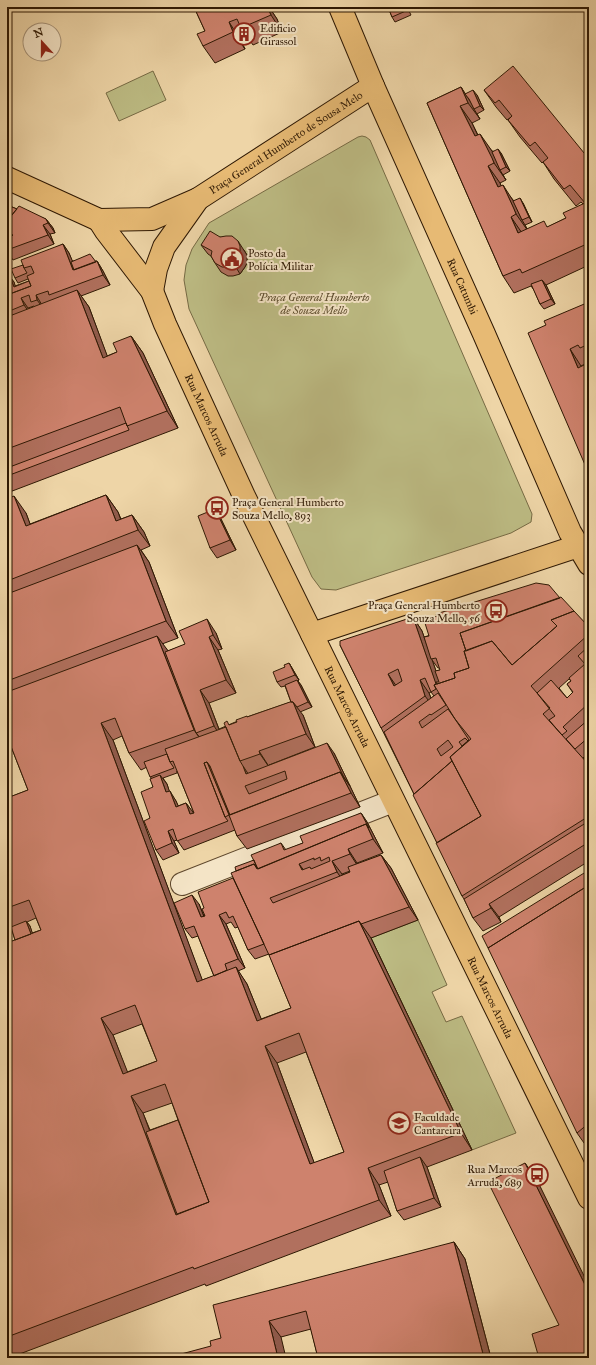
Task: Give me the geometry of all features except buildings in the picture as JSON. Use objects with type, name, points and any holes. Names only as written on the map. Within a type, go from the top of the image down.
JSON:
[{"type":"main road","name":"Rua Catumbi","points":[[340,7],[373,86],[583,555]]},
{"type":"main road","name":"Praça General Humberto de Sousa Melo","points":[[99,220],[152,219],[198,199],[373,86]]},
{"type":"main road","points":[[7,178],[99,220]]},
{"type":"main road","name":"Praça General Humberto de Sousa Melo","points":[[152,291],[156,269],[164,247],[198,199]]},
{"type":"main road","name":"Rua Marcos Arruda","points":[[99,220],[152,291],[165,324],[244,496],[589,1198]]},
{"type":"main road","points":[[312,634],[583,555]]},
{"type":"street","points":[[182,884],[394,801]]},
{"type":"green space","points":[[153,71],[166,100],[119,121],[106,93]]},
{"type":"green space","name":"Praça General Humberto de Souza Mello","points":[[362,136],[370,140],[532,514],[531,522],[511,533],[336,590],[321,589],[312,577],[189,309],[184,280],[186,265],[192,249],[209,223]]},
{"type":"green space","points":[[418,920],[447,985],[432,992],[446,1022],[462,1016],[516,1133],[472,1150],[371,938]]},
{"type":"place","name":"Edificio Girassol","points":[[244,34]]},
{"type":"place","name":"Posto da Polícia Militar","points":[[232,259]]},
{"type":"place","name":"Praça General Humberto Souza Mello, 893","points":[[217,508]]},
{"type":"place","name":"Praça General Humberto Souza Mello, 56","points":[[496,611]]},
{"type":"place","name":"Faculdade Cantareira","points":[[399,1123]]},
{"type":"place","name":"Rua Marcos Arruda, 689","points":[[537,1175]]}]
